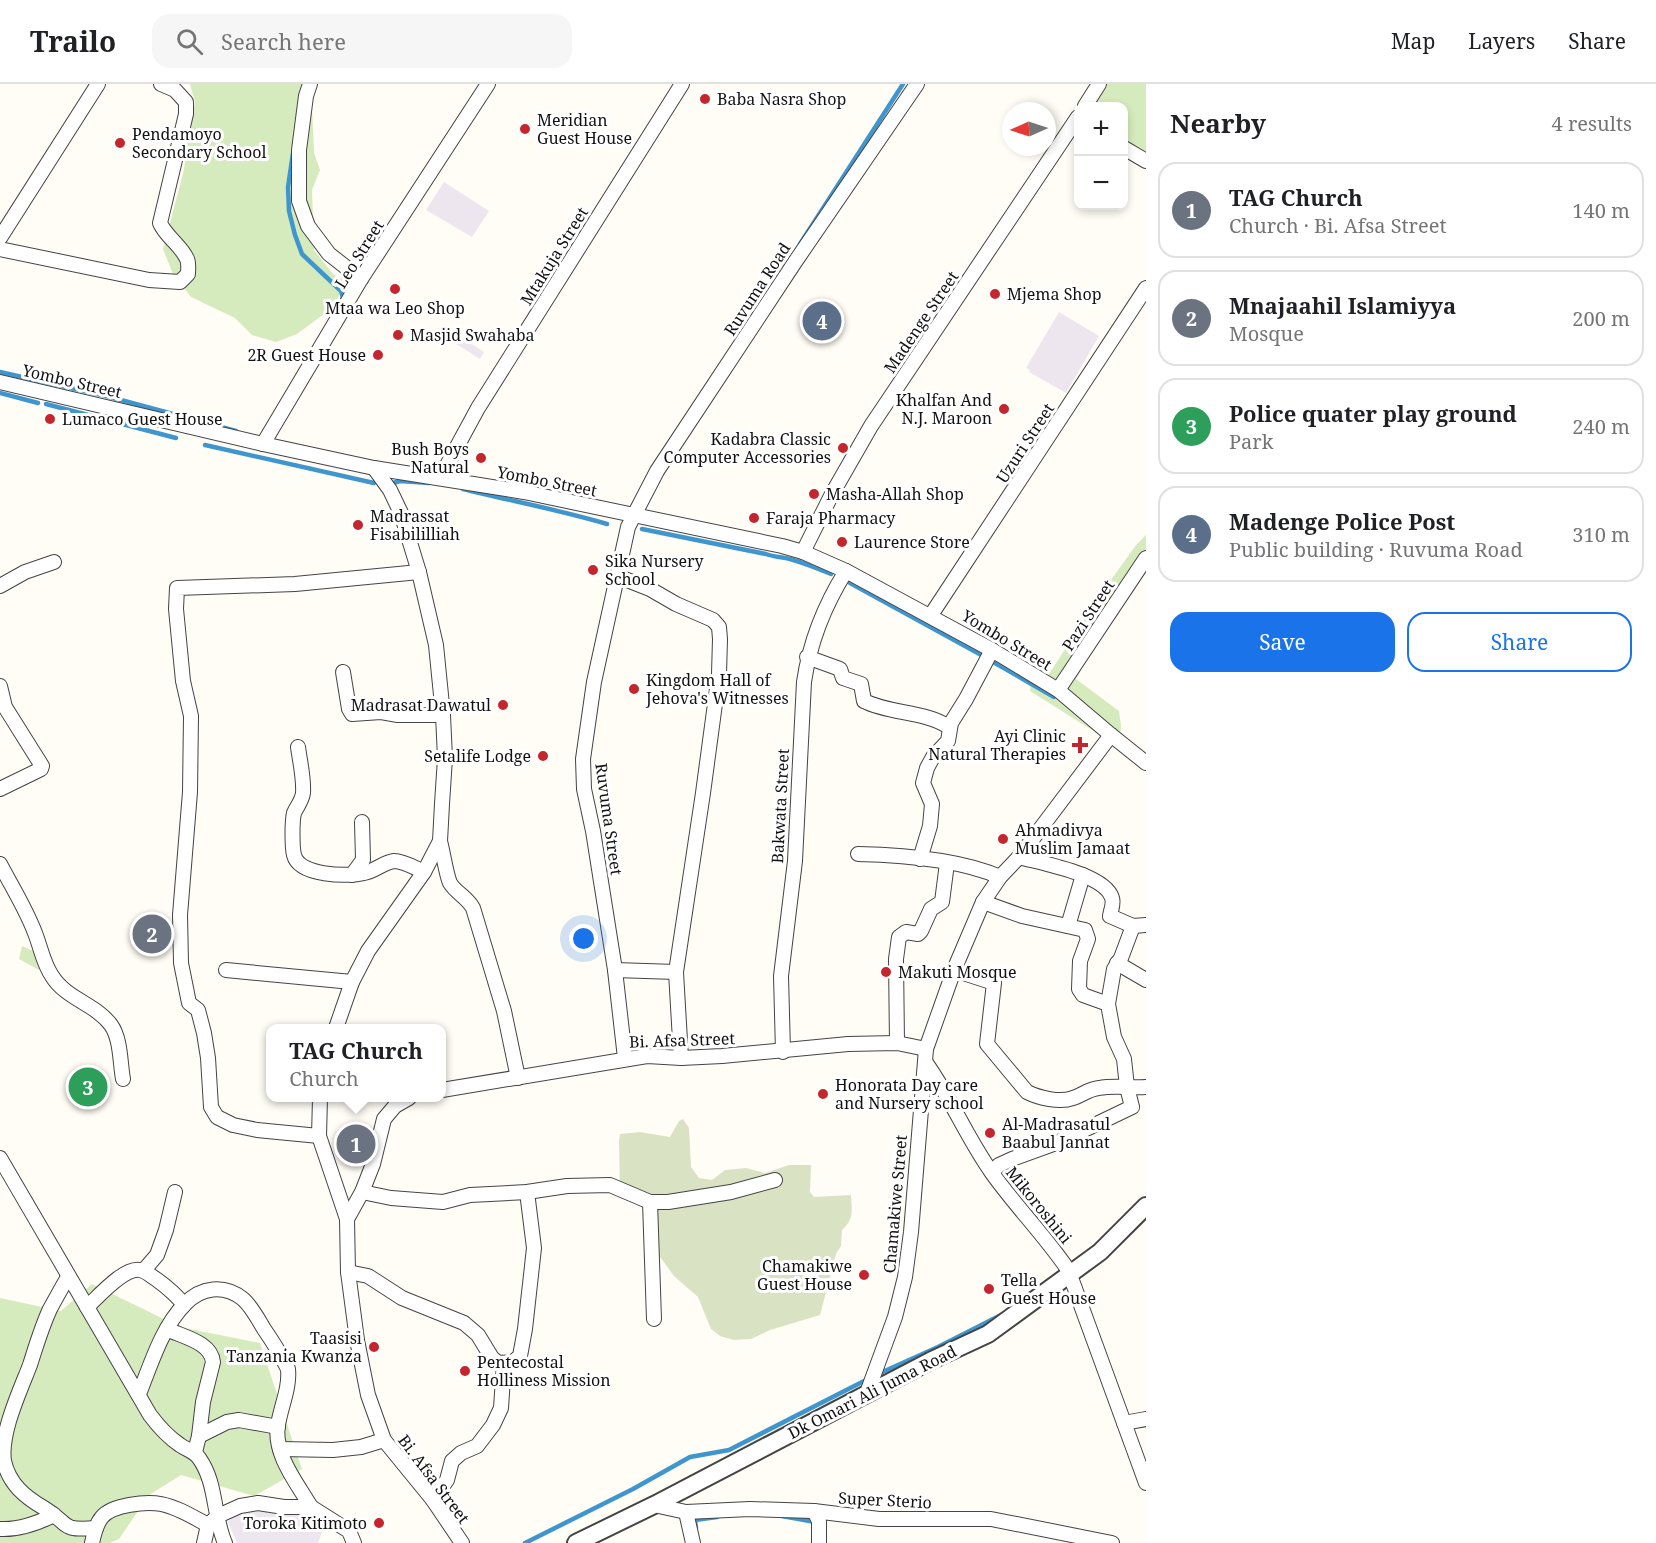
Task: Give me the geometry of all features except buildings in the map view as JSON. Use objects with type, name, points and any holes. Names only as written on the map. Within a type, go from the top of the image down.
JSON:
[{"type":"street","points":[[0,238],[99,84]]},
{"type":"street","points":[[0,249],[148,280],[180,282],[188,274],[187,259],[163,230],[160,223],[186,114],[186,102],[175,90],[161,84]]},
{"type":"street","points":[[310,84],[306,96],[299,150],[299,201],[308,226],[329,254],[361,279]]},
{"type":"street","name":"Leo Street","points":[[263,444],[361,279],[488,84]]},
{"type":"street","name":"Mtakuja Street","points":[[440,478],[478,408],[682,84]]},
{"type":"street","name":"Ruvuma Road","points":[[633,516],[657,471],[749,331],[917,84]]},
{"type":"street","points":[[1088,102],[1099,84]]},
{"type":"street","name":"Madenge Street","points":[[803,552],[832,494],[871,426],[1074,127]]},
{"type":"street","points":[[1128,150],[1146,160]]},
{"type":"street","name":"Uzuri Street","points":[[931,615],[1146,288]]},
{"type":"street","name":"Yombo Street","points":[[0,382],[374,468],[524,492],[757,540],[803,552],[846,571],[931,615],[1058,690],[1146,763]]},
{"type":"street","points":[[374,468],[390,490],[401,513],[419,572],[436,645],[445,758],[440,841],[448,878],[452,885],[469,900],[473,908],[504,1011],[519,1078]]},
{"type":"street","name":"Ruvuma Street","points":[[626,1058],[615,970],[584,789],[583,759],[594,682],[616,576],[633,516]]},
{"type":"street","name":"Pazi Street","points":[[1058,690],[1146,558]]},
{"type":"street","points":[[0,586],[25,572],[54,562]]},
{"type":"street","name":"Bakwata Street","points":[[783,1052],[781,976],[792,898],[801,721],[807,657],[825,609],[846,571]]},
{"type":"street","points":[[319,1136],[257,1130],[233,1125],[217,1117],[211,1107],[204,1033],[198,1010],[189,1003],[181,963],[180,915],[190,792],[191,726],[183,681],[176,609],[177,588],[294,584],[419,572]]},
{"type":"street","points":[[616,576],[650,589],[676,604],[713,620],[719,627],[718,674],[676,972],[681,1058]]},
{"type":"street","points":[[920,859],[930,826],[932,804],[924,788],[924,778],[930,761],[948,741],[950,727],[992,650]]},
{"type":"street","points":[[807,657],[840,669],[843,678],[861,684],[864,701],[872,705],[930,719],[950,727]]},
{"type":"street","points":[[343,672],[349,709],[352,714],[381,712],[398,715],[443,715]]},
{"type":"street","points":[[0,686],[5,707],[42,765],[40,769],[0,789]]},
{"type":"street","name":"Chamakiwe Street","points":[[867,1393],[895,1317],[905,1277],[926,1049],[954,970],[983,902],[1111,735]]},
{"type":"street","points":[[298,747],[303,786],[300,804],[294,813],[294,855],[300,864],[321,874],[352,875],[365,873],[393,861],[402,862],[424,872]]},
{"type":"street","points":[[352,875],[363,860],[362,822]]},
{"type":"street","points":[[338,1024],[352,982],[368,951],[424,872],[440,841]]},
{"type":"street","points":[[858,854],[891,855],[947,862],[978,868],[1000,877]]},
{"type":"street","points":[[992,1172],[999,1165],[1059,1142],[1131,1109],[1133,1105],[1127,1087],[1124,1059],[1114,1037],[1108,1004],[1117,963],[1140,925],[1110,916],[1113,900],[1111,894],[1083,875],[1069,869],[1019,857]]},
{"type":"street","points":[[897,1043],[896,958],[899,937],[906,932],[918,934],[931,909],[942,902],[947,862]]},
{"type":"street","points":[[0,864],[35,933],[45,965],[54,980],[67,993],[89,1006],[111,1025],[116,1034],[123,1079]]},
{"type":"street","points":[[1068,926],[1083,875]]},
{"type":"street","points":[[983,902],[1022,916],[1085,930],[1088,934],[1080,961],[1079,989],[1083,995],[1108,1004]]},
{"type":"street","points":[[1117,963],[1146,980]]},
{"type":"street","points":[[226,970],[352,982]]},
{"type":"street","points":[[615,970],[676,972]]},
{"type":"street","points":[[954,970],[994,983],[987,1044],[1027,1092],[1035,1096],[1064,1100],[1073,1098],[1086,1090],[1146,1087]]},
{"type":"street","name":"Bi. Afsa Street","points":[[446,1089],[647,1056],[681,1058],[783,1052],[848,1044],[897,1043],[926,1049]]},
{"type":"street","name":"Mikoroshini","points":[[926,1063],[992,1172],[1040,1235],[1057,1253],[1071,1275],[1146,1483]]},
{"type":"street","points":[[320,1102],[319,1136],[347,1219]]},
{"type":"street","points":[[347,1219],[362,1192],[373,1164],[384,1119],[395,1106],[402,1102]]},
{"type":"street","points":[[0,1158],[150,1415],[161,1429],[183,1447],[195,1452],[201,1460],[212,1486],[213,1520],[204,1543]]},
{"type":"street","points":[[362,1192],[391,1198],[443,1202],[470,1195],[528,1192],[567,1186],[610,1185],[650,1202],[689,1199],[775,1180]]},
{"type":"street","points":[[144,1270],[157,1255],[171,1215],[175,1192]]},
{"type":"street","points":[[348,1272],[368,1276],[402,1298],[464,1323],[478,1335],[492,1358],[498,1363],[513,1362],[520,1356],[525,1329],[534,1248],[528,1192]]},
{"type":"street","points":[[650,1202],[654,1319]]},
{"type":"street","name":"Dk Omari Ali Juma Road","points":[[576,1543],[654,1505],[930,1361],[988,1334],[1100,1252],[1146,1206]]},
{"type":"street","name":"Bi. Afsa Street","points":[[347,1219],[348,1272],[357,1340],[368,1395],[384,1440],[433,1500],[462,1543]]},
{"type":"street","points":[[87,1307],[120,1277],[130,1270],[138,1269],[144,1270],[177,1295],[184,1305]]},
{"type":"street","points":[[68,1276],[49,1311],[9,1420],[3,1440],[4,1461],[15,1487],[28,1499],[54,1515],[66,1528],[75,1530],[96,1528]]},
{"type":"street","points":[[139,1394],[167,1329],[184,1305],[196,1294],[210,1288],[221,1289],[243,1300],[252,1310],[288,1369],[289,1380],[278,1427],[280,1449],[285,1464],[311,1507],[349,1531],[354,1543]]},
{"type":"street","points":[[167,1329],[205,1346],[212,1355],[213,1362],[195,1452]]},
{"type":"street","points":[[433,1500],[447,1480],[452,1461],[477,1446],[493,1425],[501,1408],[504,1364]]},
{"type":"street","points":[[1124,1422],[1146,1419]]},
{"type":"street","points":[[199,1436],[227,1422],[239,1420],[278,1427]]},
{"type":"street","points":[[280,1449],[333,1450],[361,1447],[384,1440]]},
{"type":"street","points":[[92,1543],[102,1516],[111,1510],[129,1504],[160,1503],[188,1514],[213,1520],[240,1506],[258,1503],[284,1508],[311,1507]]},
{"type":"street","name":"Super Sterio","points":[[654,1505],[686,1512],[750,1509],[814,1511],[879,1519],[991,1519],[1112,1543]]},
{"type":"street","points":[[814,1511],[819,1521],[819,1543]]},
{"type":"street","points":[[686,1512],[693,1543]]},
{"type":"street","points":[[0,1529],[42,1521],[54,1515]]},
{"type":"street","points":[[213,1520],[225,1543]]},
{"type":"shaded area","points":[[444,182],[489,211],[472,237],[426,210]]},
{"type":"shaded area","points":[[1059,312],[1099,336],[1066,393],[1029,372],[1030,370],[1026,368]]},
{"type":"shaded area","points":[[442,325],[484,352],[480,359],[437,332]]},
{"type":"shaded area","points":[[244,1504],[304,1510],[327,1519],[318,1543],[237,1543],[228,1522]]},
{"type":"green space","points":[[190,84],[311,84],[314,153],[320,170],[312,190],[314,250],[333,274],[347,282],[332,308],[297,334],[276,342],[252,335],[235,318],[191,297],[173,274],[163,249],[184,170],[195,102]]},
{"type":"green space","points":[[1097,84],[1146,84],[1146,169],[1128,158],[1128,102],[1086,102]]},
{"type":"green space","points":[[1146,535],[1146,568],[1126,601],[1104,630],[1076,679],[1119,711],[1121,726],[1119,747],[1030,691],[1031,682],[1049,674],[1100,595]]},
{"type":"green space","points":[[22,946],[42,955],[39,970],[19,959]]},
{"type":"green space","points":[[683,1119],[689,1128],[691,1167],[699,1178],[712,1180],[725,1170],[746,1168],[765,1173],[789,1165],[811,1165],[810,1192],[814,1197],[851,1195],[850,1218],[842,1230],[841,1246],[836,1254],[820,1315],[770,1330],[751,1339],[734,1340],[720,1336],[711,1329],[698,1297],[674,1276],[647,1239],[652,1202],[620,1191],[620,1134],[640,1132],[670,1137],[679,1121]]},
{"type":"green space","points":[[92,1284],[180,1327],[260,1343],[302,1469],[254,1496],[181,1475],[149,1495],[119,1539],[110,1543],[0,1543],[0,1298],[61,1311]]},
{"type":"waterway","points":[[800,244],[903,84]]},
{"type":"waterway","points":[[293,153],[288,187],[289,211],[295,235],[302,254],[341,291],[343,298],[340,303]]},
{"type":"waterway","points":[[0,372],[106,396],[236,431]]},
{"type":"waterway","points":[[0,393],[38,403]]},
{"type":"waterway","points":[[46,404],[176,438]]},
{"type":"waterway","points":[[205,445],[374,483]]},
{"type":"waterway","points":[[390,484],[400,481],[429,483]]},
{"type":"waterway","points":[[463,489],[607,524]]},
{"type":"waterway","points":[[642,529],[790,559],[831,574]]},
{"type":"waterway","points":[[850,583],[985,657]]},
{"type":"waterway","points":[[995,663],[1054,697]]},
{"type":"waterway","points":[[878,1374],[1003,1314]]},
{"type":"waterway","points":[[525,1543],[633,1489],[690,1457],[729,1450],[868,1379]]},
{"type":"waterway","points":[[782,1516],[815,1522]]},
{"type":"waterway","points":[[696,1528],[695,1520],[717,1517]]},
{"type":"place","name":"Baba Nasra Shop","points":[[705,99]]},
{"type":"place","name":"Meridian Guest House","points":[[525,129]]},
{"type":"place","name":"Pendamoyo Secondary School","points":[[120,143]]},
{"type":"place","name":"Mtaa wa Leo Shop","points":[[395,289]]},
{"type":"place","name":"Mjema Shop","points":[[995,294]]},
{"type":"place","name":"Madenge Police Post","points":[[822,321]]},
{"type":"place","name":"Masjid Swahaba","points":[[398,335]]},
{"type":"place","name":"2R Guest House","points":[[378,355]]},
{"type":"place","name":"Khalfan And N.J. Maroon","points":[[1004,409]]},
{"type":"place","name":"Lumaco Guest House","points":[[50,419]]},
{"type":"place","name":"Kadabra Classic Computer Accessories","points":[[843,448]]},
{"type":"place","name":"Bush Boys Natural","points":[[481,458]]},
{"type":"place","name":"Masha-Allah Shop","points":[[814,494]]},
{"type":"place","name":"Faraja Pharmacy","points":[[754,518]]},
{"type":"place","name":"Madrassat Fisabililliah","points":[[358,525]]},
{"type":"place","name":"Laurence Store","points":[[842,542]]},
{"type":"place","name":"Sika Nursery School","points":[[593,570]]},
{"type":"place","name":"Kingdom Hall of Jehova's Witnesses","points":[[634,689]]},
{"type":"place","name":"Madrasat Dawatul","points":[[503,705]]},
{"type":"place","name":"Ayi Clinic Natural Therapies","points":[[1080,745]]},
{"type":"place","name":"Setalife Lodge","points":[[543,756]]},
{"type":"place","name":"Ahmadivya Muslim Jamaat","points":[[1003,839]]},
{"type":"place","name":"Mnajaahil Islamiyya","points":[[152,934]]},
{"type":"place","name":"Makuti Mosque","points":[[886,972]]},
{"type":"place","name":"Police quater play ground","points":[[88,1087]]},
{"type":"place","name":"Honorata Day care and Nursery school","points":[[823,1094]]},
{"type":"place","name":"Al-Madrasatul Baabul Jannat","points":[[990,1133]]},
{"type":"place","name":"TAG Church","points":[[356,1144]]},
{"type":"place","name":"Chamakiwe Guest House","points":[[864,1275]]},
{"type":"place","name":"Tella Guest House","points":[[989,1289]]},
{"type":"place","name":"Taasisi Tanzania Kwanza","points":[[374,1347]]},
{"type":"place","name":"Pentecostal Holliness Mission","points":[[465,1371]]},
{"type":"place","name":"Toroka Kitimoto","points":[[379,1523]]}]
